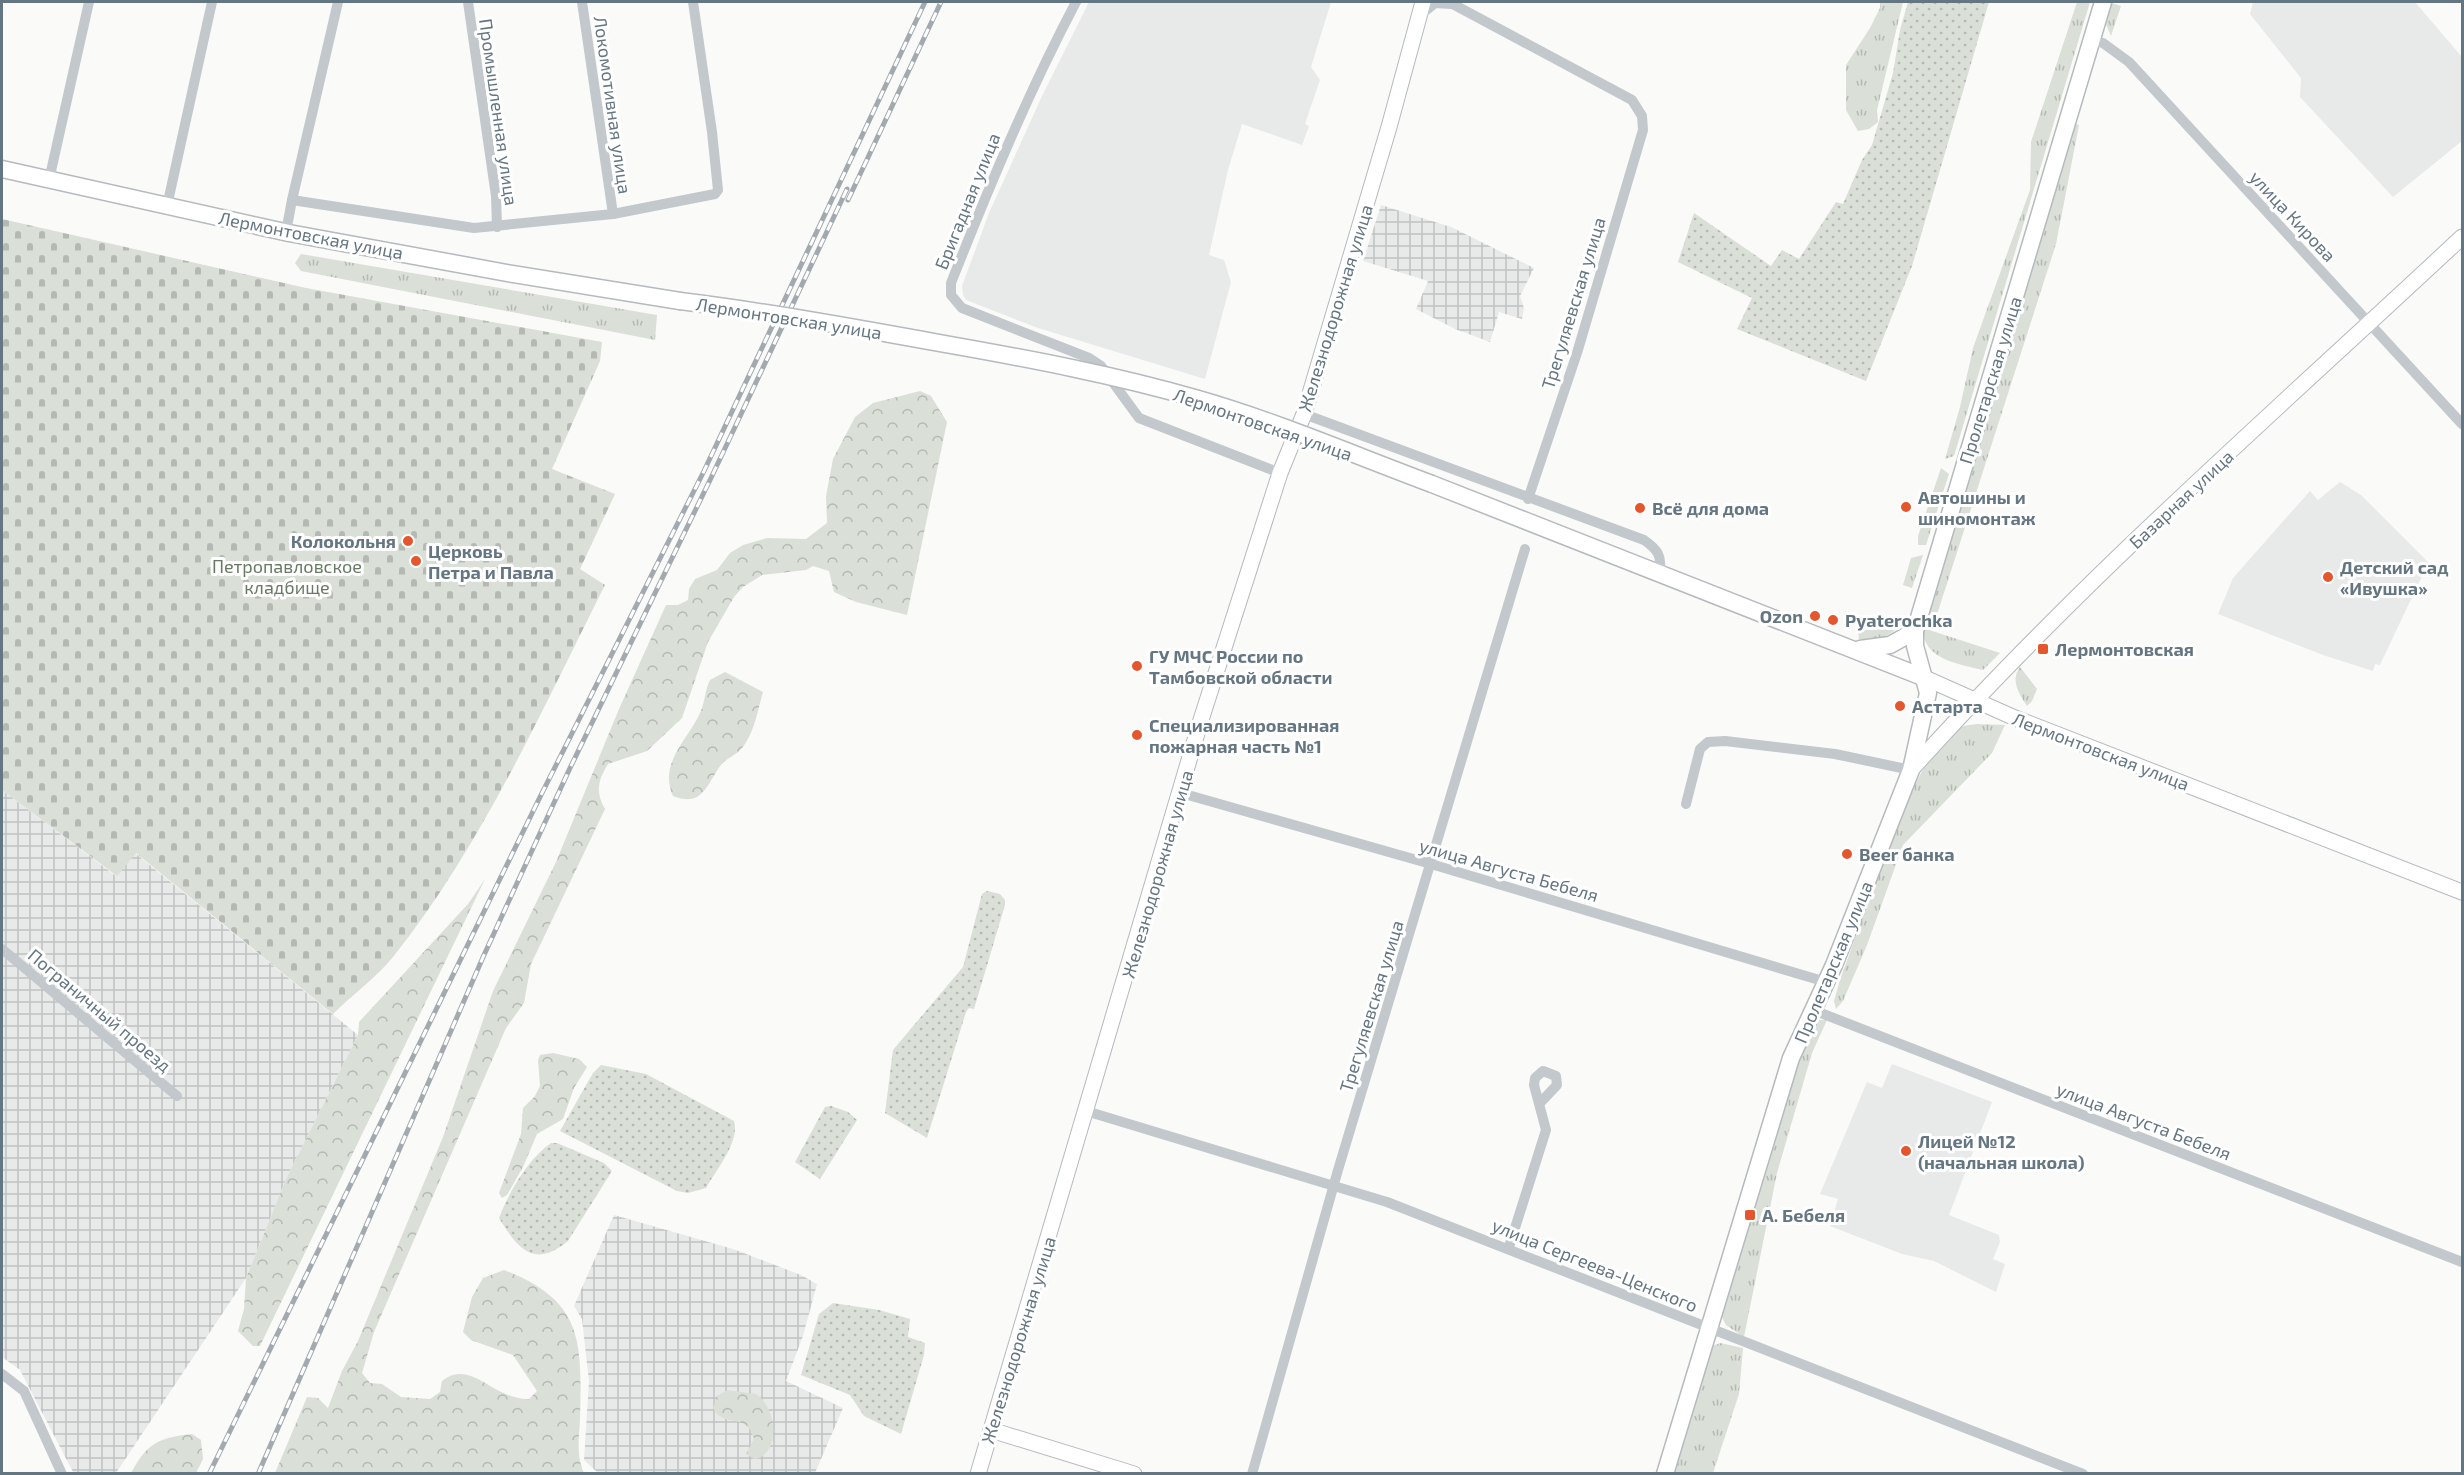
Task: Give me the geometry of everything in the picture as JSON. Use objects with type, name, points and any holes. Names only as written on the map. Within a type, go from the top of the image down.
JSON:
[{"type":"main road","name":"Пролетарская улица","points":[[1665,1473],[1791,1058],[1826,982],[1911,770],[1928,693],[1915,646],[1915,631],[2103,2]]},
{"type":"main road","name":"Лермонтовская улица","points":[[2,169],[286,232],[507,273],[881,332],[1024,358],[1121,379],[1198,399],[1281,426],[1925,678]]},
{"type":"main road","points":[[1852,649],[1882,648],[1915,631]]},
{"type":"street","points":[[49,180],[89,2]]},
{"type":"street","points":[[166,206],[212,2]]},
{"type":"street","points":[[286,232],[338,2]]},
{"type":"street","name":"Промышленная улица","points":[[468,2],[496,196],[497,227]]},
{"type":"street","name":"Локомотивная улица","points":[[582,2],[613,214]]},
{"type":"street","points":[[292,200],[474,228],[613,214],[710,196],[718,190],[693,2]]},
{"type":"street","name":"Бригадная улица","points":[[1076,2],[1045,60],[994,174],[951,283],[951,295],[962,308],[1089,358],[1101,366],[1115,383],[1129,407],[1140,418],[1281,472]]},
{"type":"street","points":[[1421,8],[1435,3],[1450,3]]},
{"type":"street","name":"Трегуляевская улица","points":[[1450,3],[1632,100],[1642,116],[1643,130],[1577,353],[1528,499]]},
{"type":"street","name":"Железнодорожная улица","points":[[978,1473],[1181,793],[1281,472],[1304,414],[1421,8]]},
{"type":"street","name":"улица Кирова","points":[[2092,40],[2103,43],[2129,62],[2463,424]]},
{"type":"street","name":"Базарная улица","points":[[1911,770],[2093,580],[2463,237]]},
{"type":"street","points":[[1304,414],[1528,499],[1644,540],[1657,549],[1661,559],[1659,573]]},
{"type":"street","name":"Трегуляевская улица","points":[[1252,1473],[1334,1187],[1525,549]]},
{"type":"street","name":"Лермонтовская улица","points":[[1925,678],[2020,720],[2463,892]]},
{"type":"street","points":[[1686,804],[1700,749],[1708,742],[1725,741],[1835,754],[1911,770]]},
{"type":"street","name":"улица Августа Бебеля","points":[[1181,793],[1431,864],[1826,982]]},
{"type":"street","name":"Пограничный проезд","points":[[2,950],[177,1096]]},
{"type":"street","name":"улица Августа Бебеля","points":[[1813,1010],[2463,1262]]},
{"type":"street","points":[[1509,1247],[1546,1130],[1539,1104]]},
{"type":"street","name":"улица Сергеева-Ценского","points":[[1086,1111],[1387,1202],[1509,1247],[1708,1328],[2083,1473]]},
{"type":"street","points":[[2,1374],[24,1391],[62,1473]]},
{"type":"street","points":[[991,1430],[1128,1473]]},
{"type":"shaded area","points":[[1089,2],[1331,2],[1311,67],[1320,80],[1305,124],[1309,126],[1302,145],[1242,124],[1228,170],[1209,255],[1224,260],[1231,282],[1205,379],[1038,328],[966,300],[963,295],[962,286],[989,213],[1042,96]]},
{"type":"shaded area","points":[[2253,2],[2415,2],[2462,57],[2462,141],[2393,197],[2300,97],[2301,78],[2250,14]]},
{"type":"shaded area","points":[[1381,205],[1451,227],[1534,268],[1520,296],[1524,308],[1522,319],[1499,312],[1490,342],[1455,329],[1416,309],[1428,281],[1363,261]]},
{"type":"shaded area","name":"Детский сад «Ивушка»","points":[[2340,482],[2361,495],[2431,565],[2422,576],[2380,665],[2375,664],[2373,671],[2323,655],[2218,614],[2233,578],[2310,491],[2318,500]]},
{"type":"shaded area","points":[[2,790],[116,876],[135,853],[358,1035],[286,1179],[246,1278],[116,1473],[73,1472],[20,1370],[2,1357]]},
{"type":"shaded area","name":"Лицей №12 (начальная школа)","points":[[1892,1064],[1992,1102],[1949,1215],[1999,1235],[2000,1242],[1993,1259],[2005,1264],[1996,1292],[1934,1261],[1902,1254],[1830,1226],[1838,1199],[1820,1194],[1867,1082],[1882,1088]]},
{"type":"shaded area","points":[[614,1215],[733,1249],[801,1275],[817,1284],[803,1336],[786,1381],[843,1408],[815,1473],[598,1473],[584,1460],[589,1381],[582,1319],[574,1306]]},
{"type":"green space","points":[[1880,2],[1903,2],[1877,110],[1878,122],[1869,129],[1858,131],[1846,110],[1846,65],[1870,28],[1880,8]]},
{"type":"green space","points":[[1908,2],[1989,2],[1912,266],[1866,381],[1737,329],[1752,298],[1678,262],[1694,213],[1771,266],[1782,250],[1799,259],[1836,202],[1843,204],[1862,160],[1872,145],[1893,73],[1900,30]]},
{"type":"green space","points":[[2077,2],[2090,2],[1954,456],[1945,459],[1960,407],[1973,348],[2030,190],[2031,142]]},
{"type":"green space","points":[[2108,2],[2121,6],[2111,36],[2105,22]]},
{"type":"green space","points":[[2072,123],[2079,125],[2056,244],[1933,627],[1924,624]]},
{"type":"green space","name":"Петропавловское кладбище","points":[[2,219],[306,288],[602,342],[600,361],[552,469],[615,494],[580,569],[605,585],[508,777],[454,870],[425,915],[393,957],[333,1014],[136,853],[117,876],[2,790]]},
{"type":"green space","points":[[301,254],[657,315],[655,340],[301,271],[295,263]]},
{"type":"green space","points":[[920,391],[931,396],[947,422],[907,615],[856,602],[834,592],[829,571],[813,566],[806,570],[762,575],[743,587],[734,597],[708,642],[682,718],[647,751],[608,764],[599,786],[600,797],[605,809],[531,964],[524,1003],[506,1028],[374,1332],[362,1373],[370,1383],[382,1384],[401,1397],[430,1399],[440,1392],[442,1381],[453,1375],[463,1374],[516,1398],[529,1399],[537,1391],[513,1355],[471,1340],[463,1332],[472,1297],[483,1278],[504,1270],[530,1282],[550,1296],[564,1310],[573,1327],[580,1368],[579,1447],[584,1473],[275,1473],[307,1397],[318,1398],[328,1408],[443,1137],[493,991],[556,862],[619,709],[666,605],[678,605],[688,600],[689,589],[695,579],[717,570],[730,553],[743,545],[767,538],[806,539],[827,523],[826,496],[833,459],[855,417],[873,403]]},
{"type":"green space","points":[[1941,468],[1949,474],[1926,545],[1918,545],[1918,536]]},
{"type":"green space","points":[[1923,555],[1912,588],[1903,585],[1911,558]]},
{"type":"green space","points":[[1892,616],[1903,621],[1894,631],[1884,637],[1859,639],[1858,630],[1870,630]]},
{"type":"green space","points":[[1923,628],[2000,653],[1983,670],[1953,662],[1928,647]]},
{"type":"green space","points":[[2020,667],[2037,689],[2027,706],[2016,682]]},
{"type":"green space","points":[[725,672],[763,692],[750,736],[740,750],[721,765],[707,787],[697,797],[683,799],[673,796],[669,784],[672,762],[701,711],[710,680]]},
{"type":"green space","points":[[2005,725],[1992,753],[1903,845],[1867,945],[1843,1001],[1836,1009],[1834,1001],[1840,980],[1903,809],[1937,748],[1956,730],[1963,726]]},
{"type":"green space","points":[[485,879],[260,1346],[253,1346],[238,1331],[244,1309],[246,1278],[286,1179],[358,1035],[359,1022],[468,904]]},
{"type":"green space","points":[[987,891],[1000,894],[1005,900],[1005,905],[974,1009],[969,1008],[966,1012],[927,1138],[885,1113],[893,1050],[963,967],[982,894]]},
{"type":"green space","points":[[1817,1020],[1827,1020],[1812,1053],[1777,1173],[1744,1337],[1726,1325],[1721,1315],[1800,1049]]},
{"type":"green space","points":[[553,1053],[579,1059],[587,1067],[574,1088],[563,1119],[537,1134],[523,1167],[507,1195],[502,1198],[499,1193],[521,1134],[523,1108],[535,1096],[540,1086],[538,1060],[540,1055]]},
{"type":"green space","points":[[601,1065],[646,1074],[734,1121],[734,1138],[706,1188],[688,1193],[677,1191],[560,1131],[593,1073]]},
{"type":"green space","points":[[831,1106],[848,1112],[857,1120],[820,1179],[795,1162],[825,1107]]},
{"type":"green space","points":[[551,1143],[557,1143],[604,1163],[612,1171],[568,1241],[556,1250],[536,1254],[520,1246],[499,1218],[520,1177]]},
{"type":"green space","points":[[833,1303],[879,1310],[910,1319],[908,1337],[925,1343],[924,1355],[901,1434],[864,1416],[850,1395],[801,1375],[819,1314]]},
{"type":"green space","points":[[1720,1343],[1743,1348],[1739,1394],[1713,1473],[1674,1474],[1711,1350],[1713,1346]]},
{"type":"green space","points":[[727,1390],[756,1394],[768,1408],[773,1429],[769,1448],[764,1455],[755,1459],[746,1454],[754,1439],[751,1430],[741,1422],[723,1418],[713,1408],[717,1396]]},
{"type":"green space","points":[[192,1434],[201,1440],[203,1459],[196,1473],[131,1473],[142,1455],[155,1444],[162,1440]]},
{"type":"railway","points":[[209,1474],[541,795],[704,471],[925,2]]},
{"type":"railway","points":[[848,200],[941,2]]},
{"type":"railway","points":[[258,1474],[484,955],[570,768],[711,478],[847,189]]},
{"type":"place","name":"Автошины и шиномонтаж","points":[[1906,507]]},
{"type":"place","name":"Всё для дома","points":[[1640,508]]},
{"type":"place","name":"Колокольня","points":[[408,541]]},
{"type":"place","name":"Церковь Петра и Павла","points":[[416,561]]},
{"type":"place","name":"Детский сад «Ивушка»","points":[[2328,577]]},
{"type":"place","name":"Ozon","points":[[1815,616]]},
{"type":"place","name":"Pyaterochka","points":[[1833,620]]},
{"type":"place","name":"Лермонтовская","points":[[2043,649]]},
{"type":"place","name":"ГУ МЧС России по Тамбовской области","points":[[1137,666]]},
{"type":"place","name":"Астарта","points":[[1900,706]]},
{"type":"place","name":"Специализированная пожарная часть №1","points":[[1137,735]]},
{"type":"place","name":"Beer банка","points":[[1847,854]]},
{"type":"place","name":"Лицей №12 (начальная школа)","points":[[1906,1151]]},
{"type":"place","name":"А. Бебеля","points":[[1750,1215]]}]
